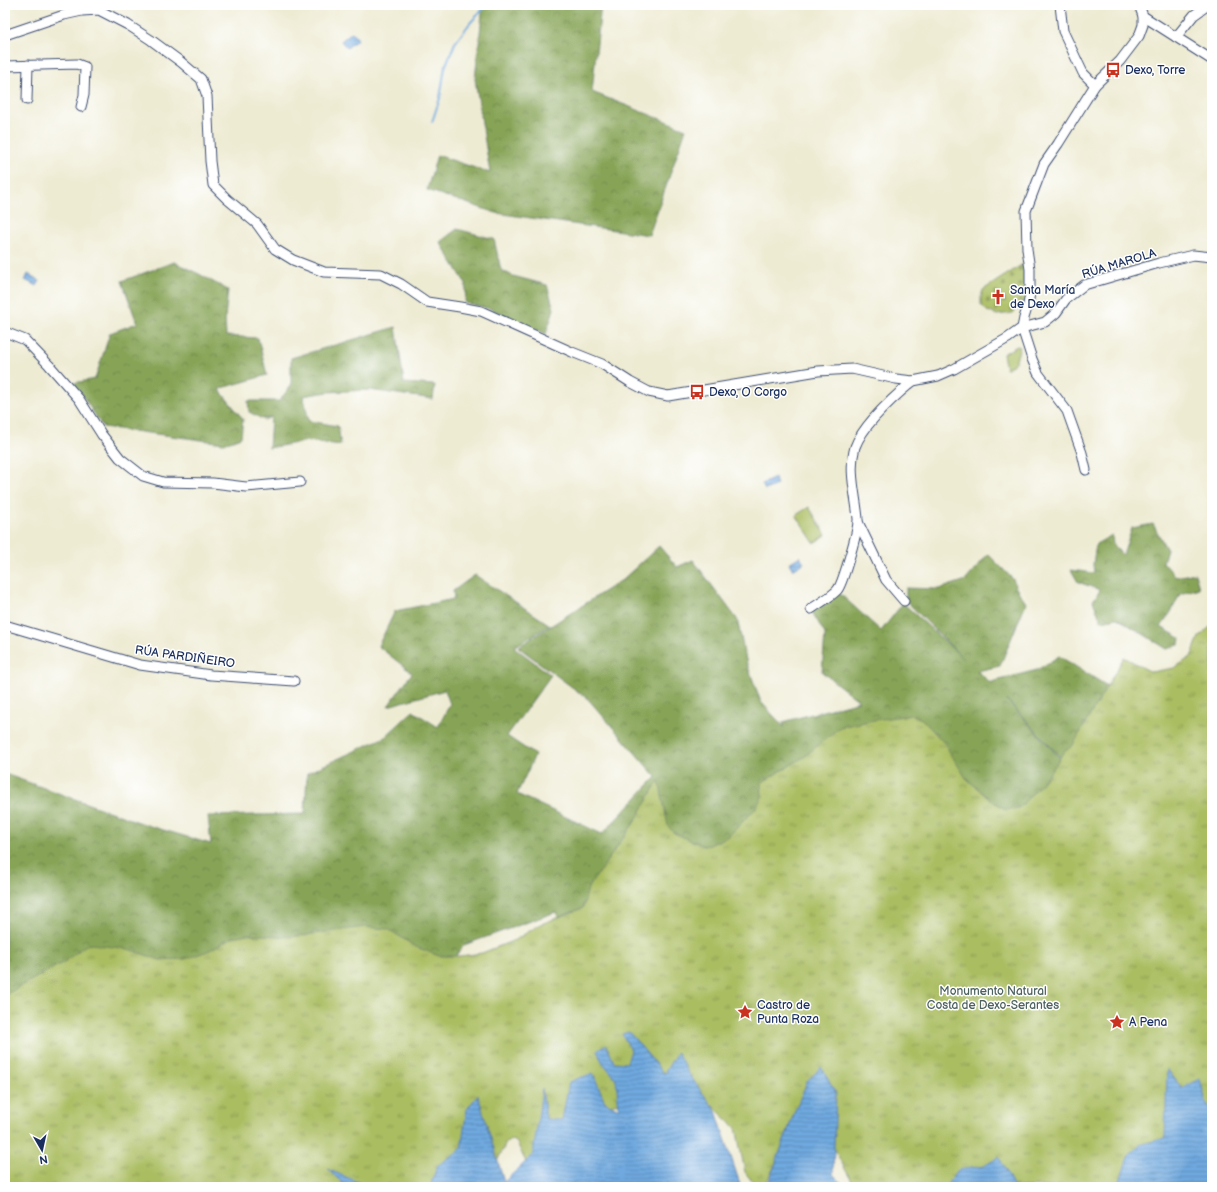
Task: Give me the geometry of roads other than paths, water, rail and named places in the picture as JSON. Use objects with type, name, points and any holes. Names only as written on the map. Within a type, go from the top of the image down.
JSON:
[{"type":"street","points":[[1060,5],[1063,31],[1083,72],[1095,85]]},
{"type":"street","points":[[1086,470],[1082,453],[1067,411],[1038,374],[1022,328],[1030,293],[1026,211],[1044,164],[1095,85],[1120,60],[1139,36],[1143,25],[1143,16],[1138,5]]},
{"type":"street","points":[[1176,37],[1194,15],[1208,5]]},
{"type":"street","points":[[5,35],[64,15],[82,11],[99,10],[128,25],[181,62],[201,79],[207,96],[210,161],[213,185],[257,224],[276,249],[293,260],[324,272],[381,274],[401,284],[427,302],[482,312],[602,364],[649,392],[668,396],[818,371],[852,369],[896,379],[913,381]]},
{"type":"street","points":[[1143,16],[1212,60]]},
{"type":"street","points":[[5,66],[77,64],[85,67],[84,95],[81,107]]},
{"type":"street","points":[[27,100],[28,65]]},
{"type":"street","name":"RÚA MAROLA","points":[[913,381],[938,376],[954,369],[1022,328],[1045,322],[1056,312],[1066,299],[1084,285],[1159,263],[1193,256],[1212,256]]},
{"type":"street","points":[[5,332],[25,340],[50,365],[80,399],[102,435],[120,458],[143,476],[163,482],[213,483],[246,487],[300,482]]},
{"type":"street","points":[[904,601],[886,580],[858,522],[851,470],[852,458],[856,445],[867,427],[888,403],[913,381]]},
{"type":"street","points":[[811,609],[838,590],[845,572],[858,522]]},
{"type":"street","name":"RÚA PARDIÑEIRO","points":[[5,625],[140,665],[211,675],[294,681]]},
{"type":"water","points":[[352,32],[358,39],[347,48],[341,41]]},
{"type":"water","points":[[28,274],[40,281],[37,286],[25,280]]},
{"type":"water","points":[[775,478],[777,485],[765,490],[762,484]]},
{"type":"water","points":[[800,556],[804,563],[793,570],[789,563]]},
{"type":"water","points":[[629,1032],[664,1074],[677,1052],[688,1073],[716,1111],[741,1187],[430,1187],[437,1166],[461,1149],[467,1109],[478,1095],[504,1182],[533,1155],[542,1089],[546,1119],[562,1120],[569,1082],[593,1073],[605,1102],[619,1109],[616,1079],[603,1063],[597,1051],[606,1044],[614,1062],[627,1063],[631,1050],[622,1034]]},
{"type":"water","points":[[821,1067],[836,1093],[833,1174],[845,1187],[767,1187],[807,1082]]},
{"type":"water","points":[[1167,1069],[1182,1088],[1200,1079],[1207,1105],[1212,1112],[1212,1187],[1118,1187],[1128,1157],[1139,1145],[1165,1138]]},
{"type":"water","points":[[999,1157],[1014,1187],[945,1187],[958,1170],[984,1166]]},
{"type":"water","points":[[327,1169],[370,1187],[347,1187]]},
{"type":"waterway","points":[[432,122],[440,98],[445,67],[455,43],[470,23],[487,5]]},
{"type":"place","name":"Dexo, Torre","points":[[1113,70]]},
{"type":"place","name":"Santa María de Dexo","points":[[998,297]]},
{"type":"place","name":"Dexo, O Corgo","points":[[697,392]]},
{"type":"place","name":"Castro de Punta Roza","points":[[745,1012]]},
{"type":"place","name":"A Pena","points":[[1117,1022]]},
{"type":"park label","name":"Monumento Natural Costa de Dexo-Serantes","points":[[993,998]]}]
